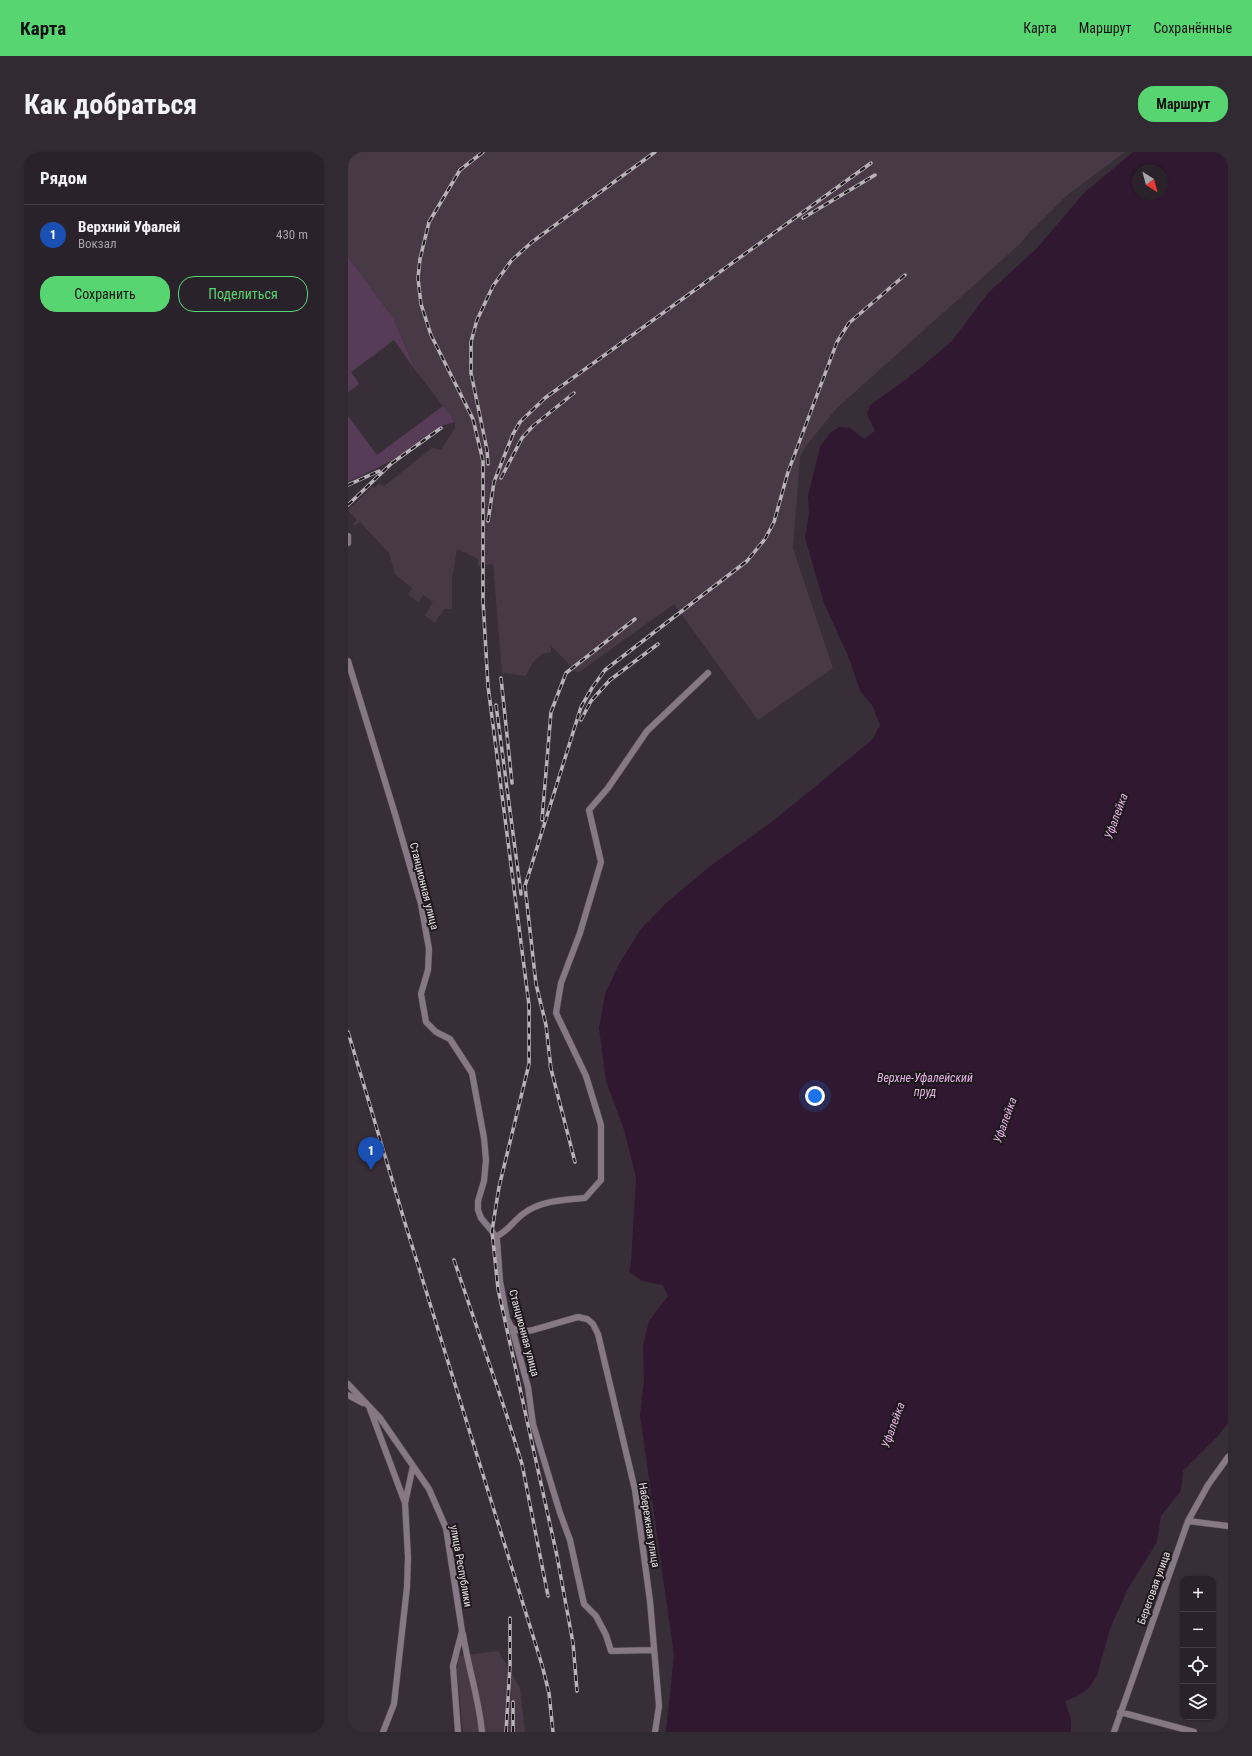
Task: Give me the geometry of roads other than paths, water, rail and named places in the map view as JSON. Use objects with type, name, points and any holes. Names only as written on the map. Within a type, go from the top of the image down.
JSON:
[{"type":"street","points":[[348,536],[348,543]]},
{"type":"street","name":"Станционная улица","points":[[348,661],[421,904],[429,949],[428,970],[421,994],[426,1022],[436,1032],[450,1038],[472,1073],[484,1138],[486,1160],[484,1181],[478,1201],[478,1210],[481,1218],[495,1237],[500,1281],[507,1319],[512,1328],[528,1388],[533,1424],[560,1513],[570,1540],[584,1604],[596,1616],[606,1635],[611,1651],[653,1650]]},
{"type":"street","points":[[495,1237],[505,1233],[523,1213],[547,1202],[585,1198],[601,1180],[601,1125],[586,1076],[556,1013],[561,983],[580,933],[601,862],[589,810],[608,788],[646,731],[708,673]]},
{"type":"street","name":"Набережная улица","points":[[512,1328],[522,1332],[578,1316],[587,1319],[593,1324],[598,1334],[635,1490],[650,1601],[658,1706],[655,1732]]},
{"type":"street","name":"улица Республики","points":[[348,1384],[380,1418],[413,1466],[429,1490],[446,1528],[462,1631],[453,1666],[458,1732]]},
{"type":"street","points":[[348,1395],[369,1406],[405,1503]]},
{"type":"street","name":"Береговая улица","points":[[1114,1732],[1188,1521],[1208,1485],[1228,1457]]},
{"type":"street","points":[[383,1732],[394,1704],[407,1587],[408,1557],[405,1503],[413,1466]]},
{"type":"street","points":[[1188,1521],[1228,1526]]},
{"type":"street","points":[[462,1631],[466,1658],[480,1711],[482,1732]]},
{"type":"street","points":[[1120,1712],[1194,1732]]},
{"type":"water","name":"Верхне-Уфалейский пруд","points":[[1133,152],[1228,152],[1228,1423],[1219,1435],[1183,1471],[1181,1491],[1161,1516],[1157,1542],[1129,1587],[1111,1626],[1097,1675],[1089,1688],[1078,1696],[1065,1701],[1071,1719],[1071,1732],[666,1732],[674,1655],[640,1415],[644,1379],[643,1346],[649,1321],[668,1296],[663,1285],[642,1281],[629,1271],[631,1262],[636,1178],[624,1130],[606,1081],[599,1028],[605,994],[619,964],[641,929],[667,902],[709,867],[773,821],[872,740],[880,725],[872,705],[860,691],[849,658],[824,603],[805,538],[809,513],[808,495],[820,447],[830,433],[839,427],[850,428],[864,439],[875,431],[867,414],[870,405],[908,378],[951,342],[988,293],[1037,248],[1085,192]]},
{"type":"railway","points":[[483,152],[460,170],[429,222],[420,259],[418,278],[421,304],[431,335],[473,419],[483,461],[483,601],[488,686],[529,1005],[529,1064],[499,1187],[492,1231],[498,1289],[557,1556],[573,1643],[577,1691]]},
{"type":"railway","points":[[488,464],[487,450],[471,373],[471,342],[477,320],[493,286],[511,261],[532,242],[655,152]]},
{"type":"railway","points":[[488,521],[494,482],[513,434],[520,422],[545,398],[871,163]]},
{"type":"railway","points":[[803,218],[875,175]]},
{"type":"railway","points":[[551,1069],[546,1025],[536,984],[525,886],[581,707],[605,670],[747,561],[765,539],[774,522],[788,472],[837,342],[849,323],[905,275]]},
{"type":"railway","points":[[501,478],[522,438],[533,426],[574,393]]},
{"type":"railway","points":[[348,505],[392,463],[441,428]]},
{"type":"railway","points":[[348,485],[379,471]]},
{"type":"railway","points":[[542,820],[551,712],[566,673],[635,619]]},
{"type":"railway","points":[[581,720],[591,701],[610,680],[658,644]]},
{"type":"railway","points":[[501,678],[512,783]]},
{"type":"railway","points":[[496,705],[521,894]]},
{"type":"railway","points":[[348,1032],[405,1223],[542,1665],[549,1693],[553,1732]]},
{"type":"railway","points":[[550,1065],[575,1162]]},
{"type":"railway","points":[[454,1260],[522,1464],[548,1596]]},
{"type":"railway","points":[[506,1732],[510,1666],[510,1618]]},
{"type":"railway","points":[[513,1702],[513,1732]]},
{"type":"place","name":"Верхний Уфалей","points":[[371,1170]]},
{"type":"water label","name":"Уфалейка","points":[[1116,816]]},
{"type":"water label","name":"Уфалейка","points":[[1005,1120]]},
{"type":"water label","name":"Уфалейка","points":[[893,1425]]}]
